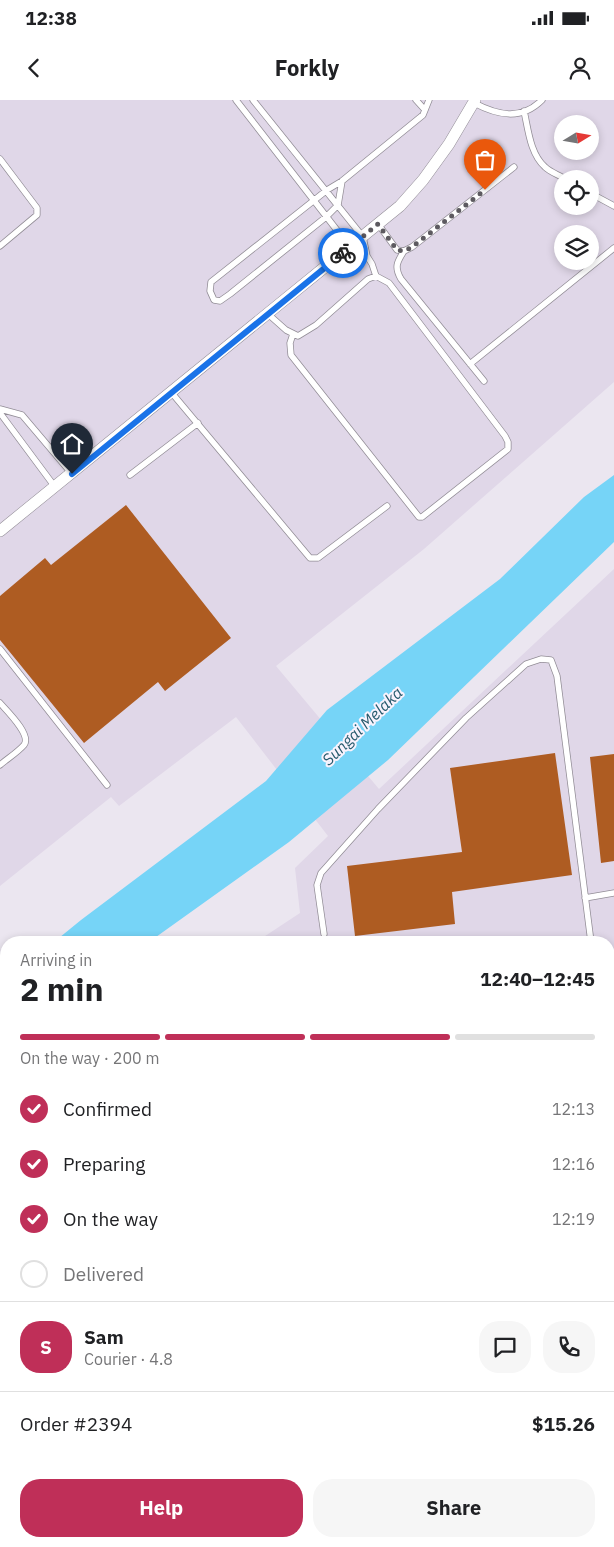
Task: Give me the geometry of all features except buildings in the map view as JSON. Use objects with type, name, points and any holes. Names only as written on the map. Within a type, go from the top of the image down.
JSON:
[{"type":"street","points":[[0,531],[400,206],[423,180],[449,144],[474,101]]},
{"type":"lane","points":[[236,100],[350,247],[367,256]]},
{"type":"lane","points":[[253,100],[327,190],[362,237],[367,256],[376,276],[389,283],[450,362],[506,436],[508,449],[419,518],[291,355],[290,343],[293,334]]},
{"type":"lane","points":[[416,100],[425,110]]},
{"type":"lane","points":[[342,181],[338,205],[326,217],[230,294],[220,301],[214,300],[210,291],[211,282],[327,190],[342,181],[423,115],[429,100]]},
{"type":"lane","points":[[474,101],[491,112],[502,114],[528,110],[542,100]]},
{"type":"lane","points":[[524,111],[529,136],[536,154],[544,166],[554,172]]},
{"type":"lane","points":[[0,159],[37,208],[37,215],[0,246]]},
{"type":"lane","points":[[484,381],[401,279],[397,272],[396,263],[404,251],[412,247],[514,167]]},
{"type":"lane","points":[[599,198],[614,206]]},
{"type":"lane","points":[[378,224],[397,250],[404,251]]},
{"type":"lane","points":[[470,364],[614,248]]},
{"type":"lane","points":[[268,314],[286,330],[298,336],[316,326],[368,279],[376,276]]},
{"type":"lane","points":[[172,392],[310,558],[318,558],[387,506]]},
{"type":"lane","points":[[0,409],[22,415],[72,474]]},
{"type":"lane","points":[[0,413],[55,487]]},
{"type":"lane","points":[[0,426],[6,421]]},
{"type":"lane","points":[[130,475],[198,423]]},
{"type":"lane","points":[[0,649],[107,785]]},
{"type":"lane","points":[[324,934],[317,885],[320,873],[378,809],[466,718],[526,664],[540,659],[551,660],[557,676],[590,936]]},
{"type":"lane","points":[[0,703],[24,732],[26,738],[25,744],[0,765]]},
{"type":"lane","points":[[585,898],[614,893]]},
{"type":"shaded area","points":[[0,100],[614,100],[614,382],[424,549],[276,666],[379,789],[614,569],[614,936],[265,936],[300,913],[295,868],[328,836],[236,717],[119,806],[111,797],[0,886]]},
{"type":"water","name":"Sungai Melaka","points":[[614,475],[614,542],[388,760],[289,842],[157,936],[61,936],[266,781],[327,710],[500,579],[584,497]]},
{"type":"way so far","points":[[343,253],[378,224],[397,250],[404,251],[412,247],[485,190]]},
{"type":"route","points":[[72,474],[343,253]]}]
